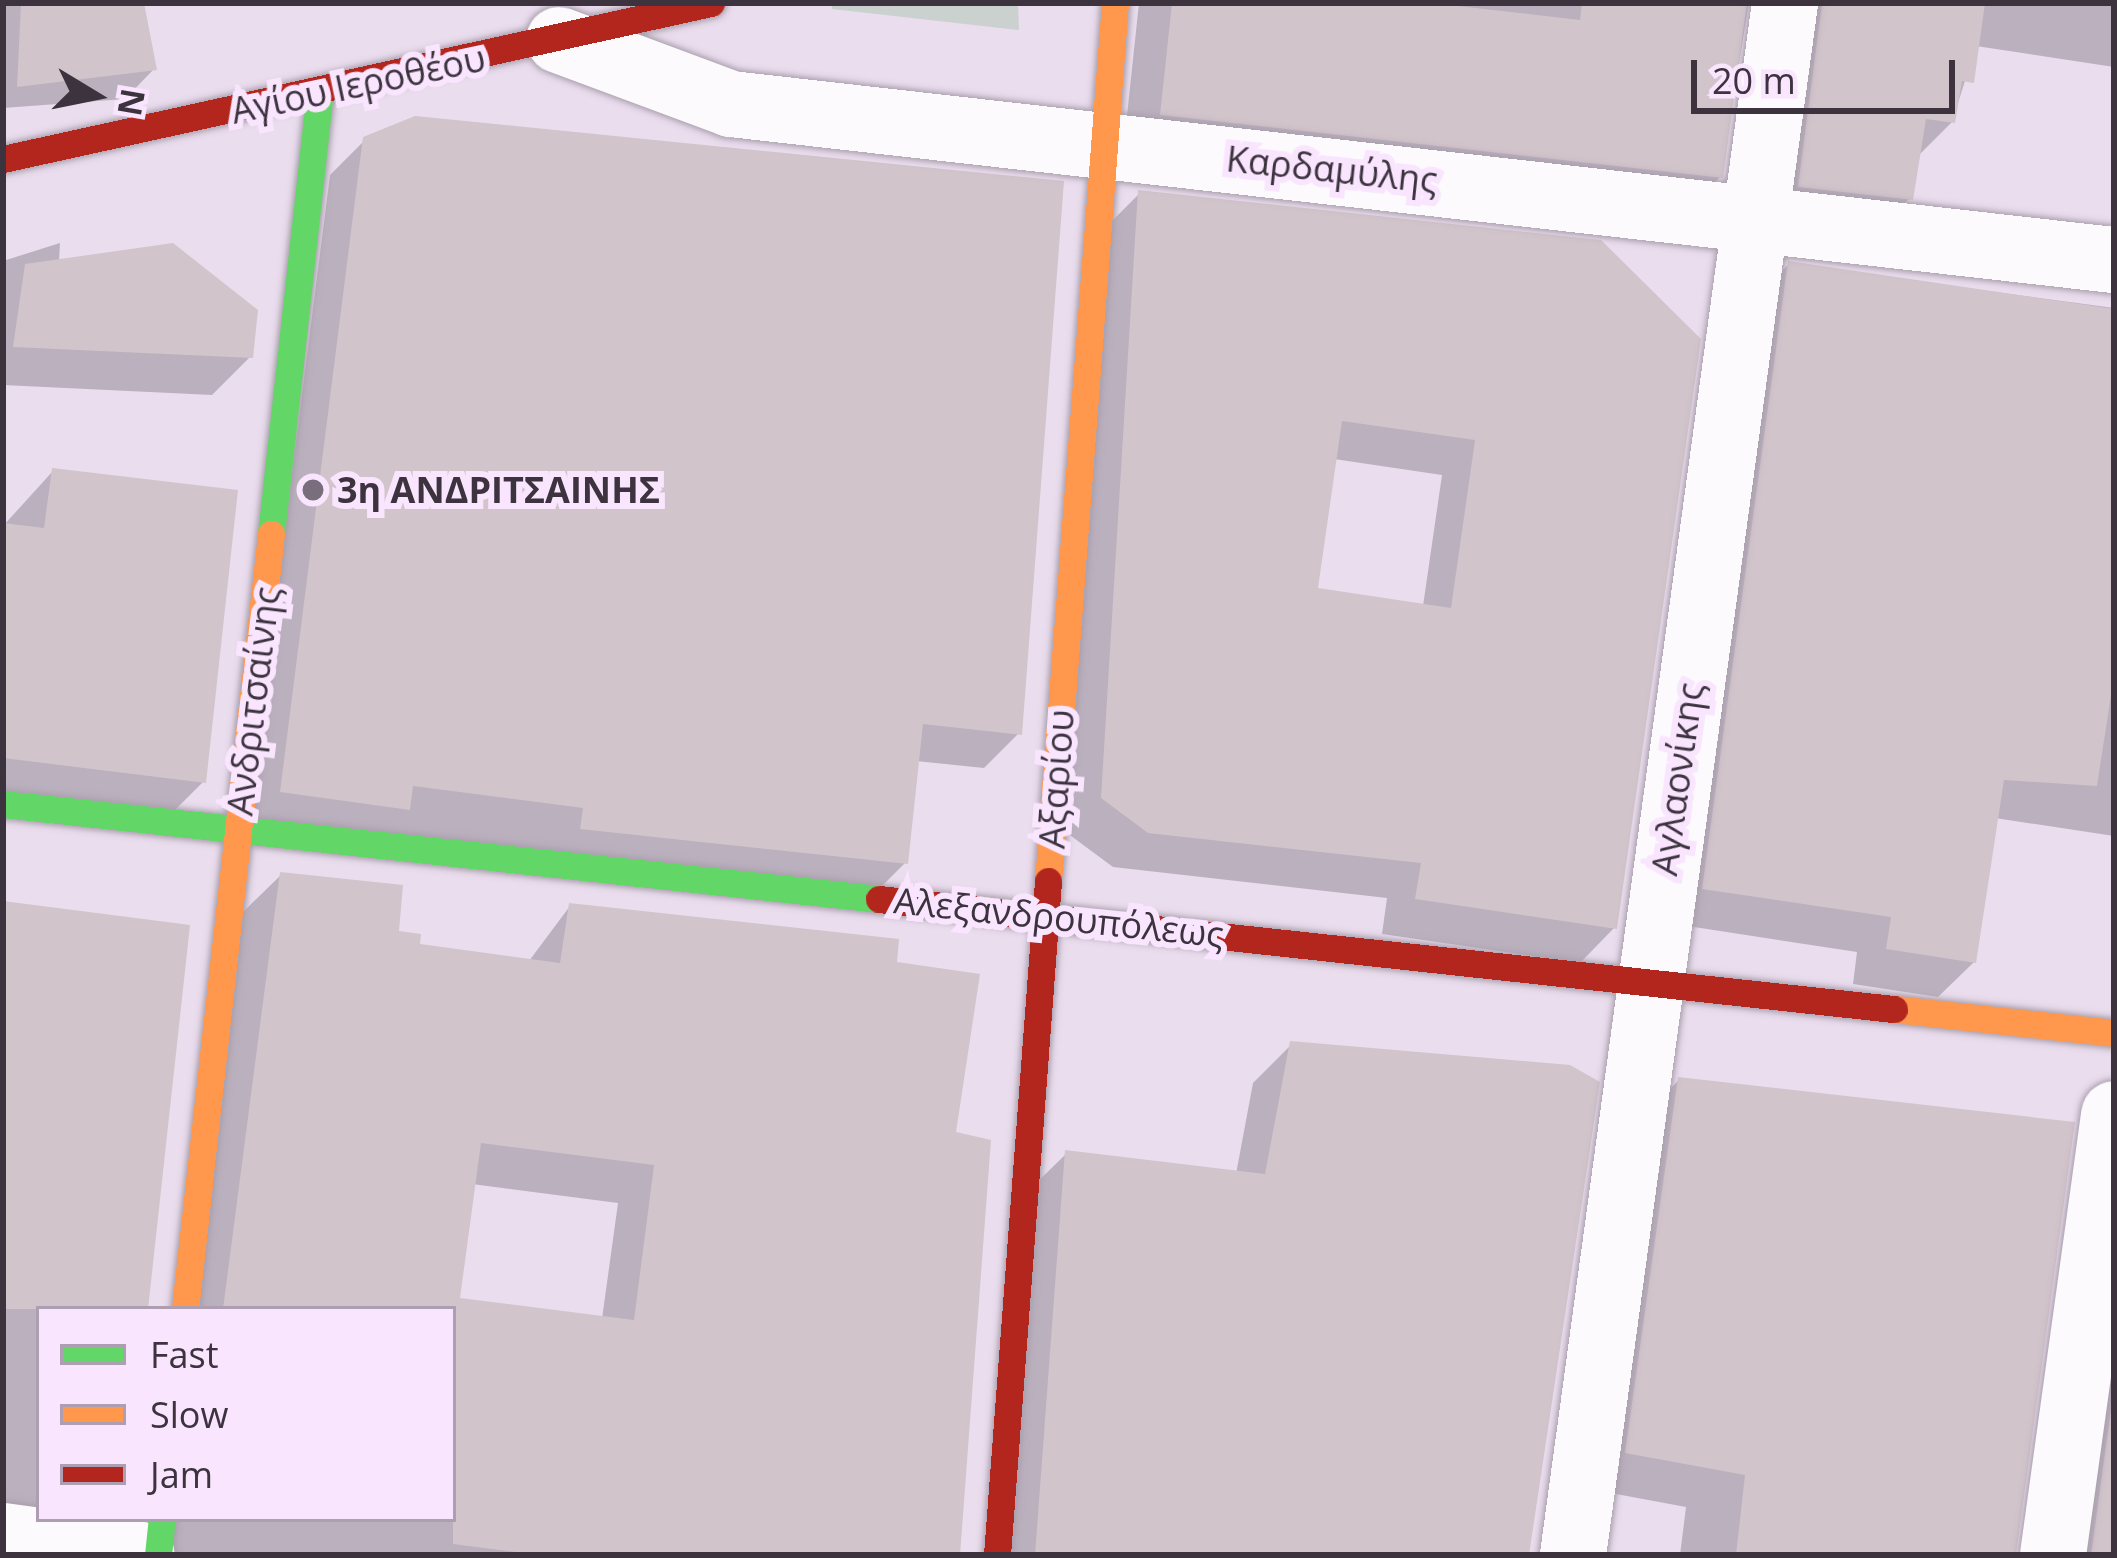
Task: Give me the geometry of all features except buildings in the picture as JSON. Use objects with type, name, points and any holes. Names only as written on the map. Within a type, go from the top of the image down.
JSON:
[{"type":"street","name":"Αγίου Ιεροθέου","points":[[3,159],[320,93],[711,3]]},
{"type":"street","name":"Αξαρίου","points":[[997,1555],[1115,3]]},
{"type":"street","name":"Αγλαονίκης","points":[[1573,1555],[1785,3]]},
{"type":"street","name":"Καρδαμύλης","points":[[559,40],[731,104],[1756,215],[2114,260]]},
{"type":"street","name":"Ανδριτσαίνης","points":[[185,1306],[320,93]]},
{"type":"street","name":"Αλεξανδρουπόλεως","points":[[3,804],[2114,1033]]},
{"type":"street","points":[[2054,1555],[2114,1114]]},
{"type":"street","points":[[158,1555],[162,1522]]},
{"type":"street","points":[[3,1535],[142,1555]]},
{"type":"shaded area","points":[[832,3],[1018,3],[1019,30],[832,9]]},
{"type":"traffic: fast","points":[[271,534],[320,93]]},
{"type":"traffic: fast","points":[[3,804],[879,899]]},
{"type":"traffic: fast","points":[[158,1555],[162,1522]]},
{"type":"traffic: slow","points":[[1048,881],[1115,3]]},
{"type":"traffic: slow","points":[[185,1306],[271,534]]},
{"type":"traffic: slow","points":[[1894,1009],[2114,1033]]},
{"type":"traffic: jam","points":[[3,159],[711,3]]},
{"type":"traffic: jam","points":[[997,1555],[1048,881]]},
{"type":"traffic: jam","points":[[879,899],[1894,1009]]},
{"type":"place","name":"3η ΑΝΔΡΙΤΣΑΙΝΗΣ","points":[[313,490]]}]
